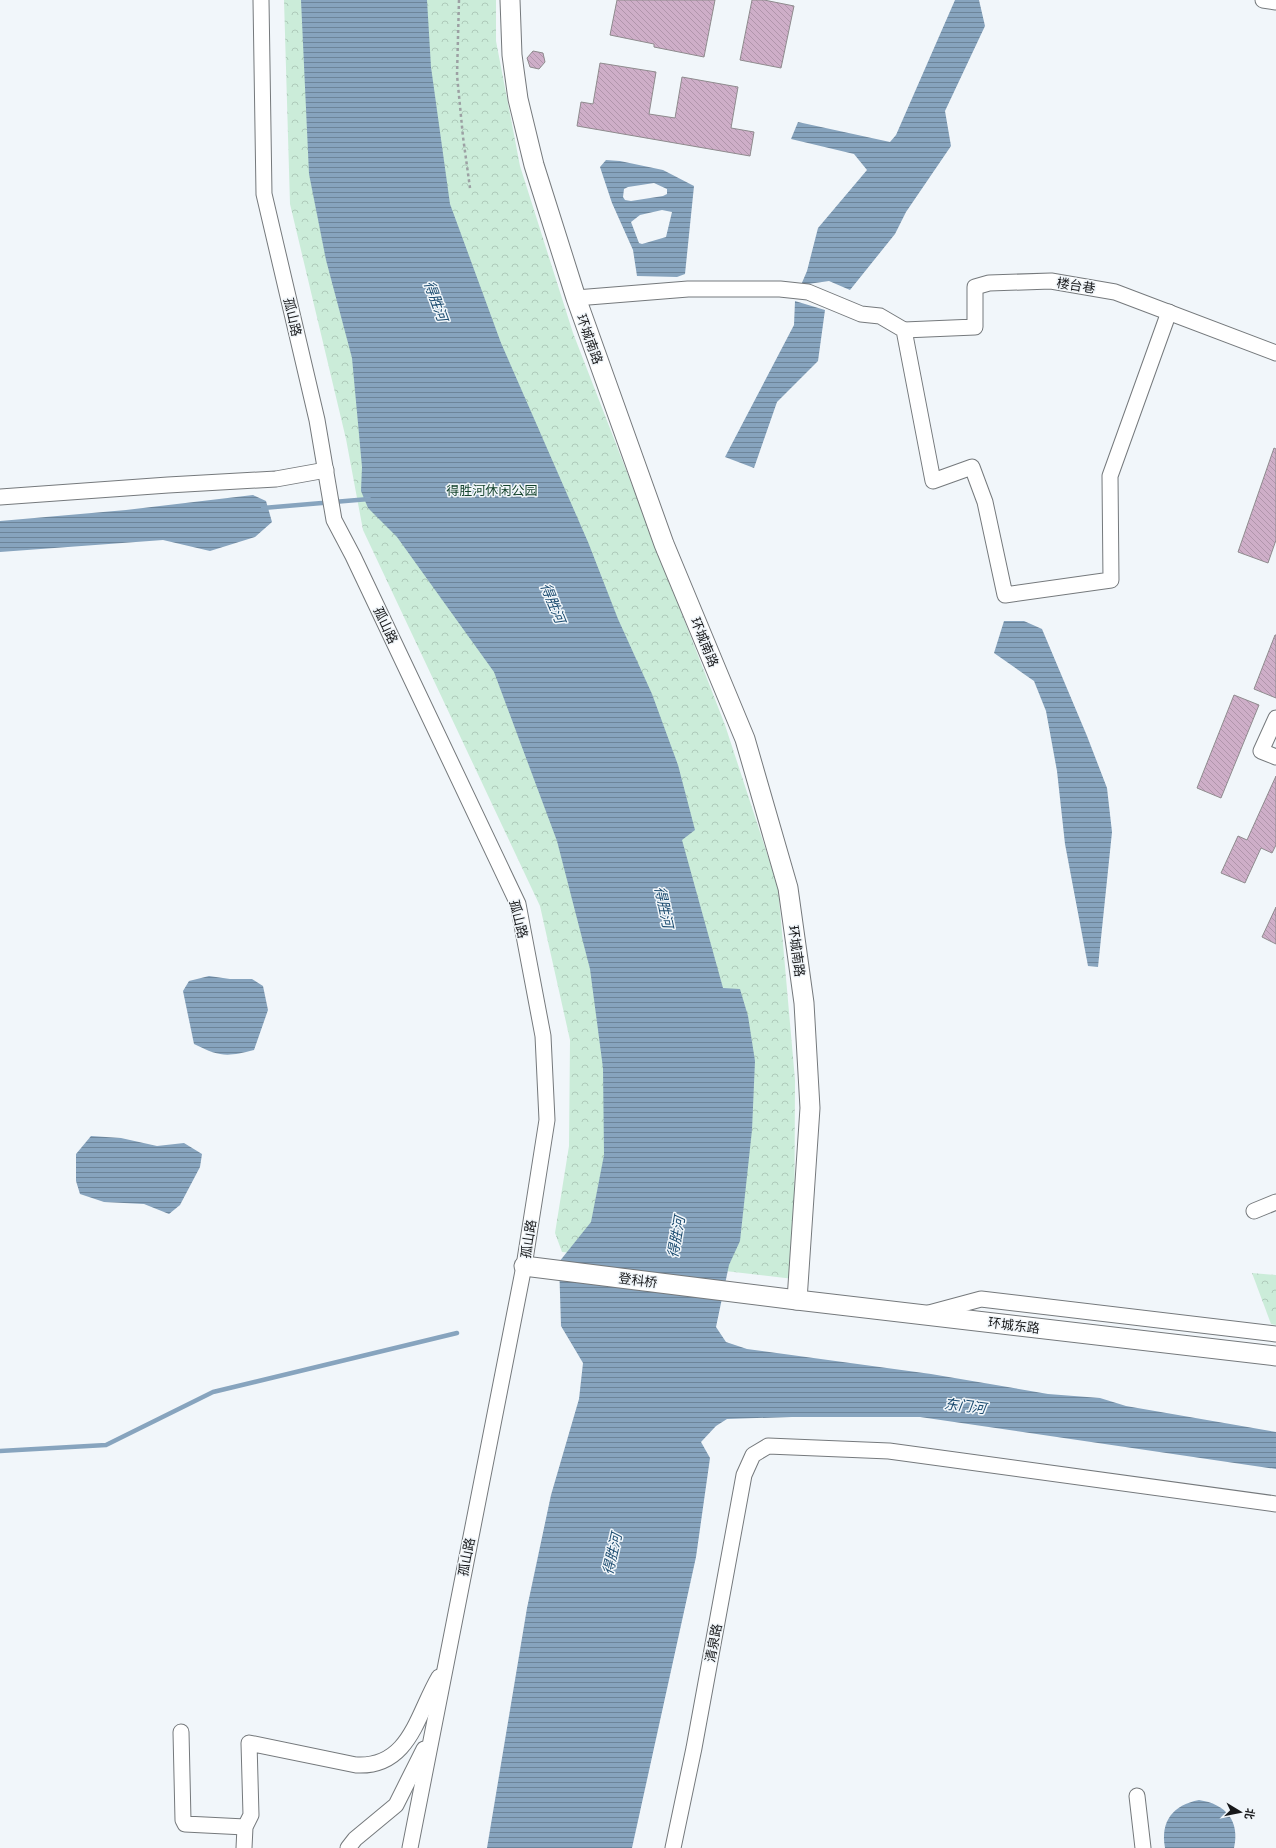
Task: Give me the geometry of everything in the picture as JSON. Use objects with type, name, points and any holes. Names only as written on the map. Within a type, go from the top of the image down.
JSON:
[{"type":"main road","name":"环城南路","points":[[510,0],[512,55],[518,99],[534,165],[576,298],[664,544],[745,739],[788,888],[804,1003],[810,1108],[797,1300]]},
{"type":"main road","name":"登科桥","points":[[524,1266],[752,1294]]},
{"type":"main road","name":"环城东路","points":[[752,1294],[1276,1356]]},
{"type":"street","name":"孤山路","points":[[261,0],[264,194],[317,420],[334,520],[353,556],[518,904],[544,1036],[547,1120],[524,1266],[410,1848]]},
{"type":"street","points":[[1263,0],[1276,2]]},
{"type":"street","name":"楼台巷","points":[[904,330],[975,327],[976,287],[989,283],[1051,281],[1115,292],[1276,353]]},
{"type":"street","points":[[576,298],[688,289],[794,290],[808,292],[861,314],[880,316],[904,330],[933,481],[972,467],[985,502],[1005,595],[1112,580],[1110,476],[1169,312]]},
{"type":"street","points":[[0,496],[168,484],[276,479],[326,470]]},
{"type":"street","points":[[1276,718],[1261,751],[1276,757]]},
{"type":"street","points":[[1254,1211],[1276,1202]]},
{"type":"street","points":[[924,1315],[981,1299],[1276,1334]]},
{"type":"street","name":"清泉路","points":[[672,1848],[694,1748],[744,1475],[753,1455],[768,1446],[889,1451],[1276,1504]]},
{"type":"street","points":[[244,1848],[246,1827],[251,1815],[250,1743],[356,1766],[379,1764],[394,1755],[409,1738],[430,1692],[445,1665]]},
{"type":"street","points":[[348,1848],[360,1834],[396,1805],[433,1731]]},
{"type":"street","points":[[181,1732],[183,1820],[185,1824],[246,1827]]},
{"type":"street","points":[[1137,1796],[1143,1848]]},
{"type":"path","points":[[459,0],[457,75],[470,188]]},
{"type":"green space","name":"得胜河休闲公园","points":[[284,0],[496,0],[496,41],[520,166],[573,333],[725,725],[778,887],[795,1080],[794,1279],[562,1252],[555,1233],[569,1146],[570,1040],[540,906],[363,530],[346,439],[290,204]]},
{"type":"green space","points":[[1252,1273],[1276,1275],[1276,1325],[1271,1324]]},
{"type":"water","name":"得胜河休闲公园","points":[[301,0],[427,0],[431,67],[450,204],[501,343],[588,542],[618,619],[652,694],[678,765],[695,830],[682,840],[723,988],[740,989],[748,1016],[755,1061],[752,1130],[740,1241],[729,1265],[716,1327],[726,1342],[747,1349],[931,1374],[1048,1394],[1100,1398],[1126,1406],[1276,1432],[1276,1469],[920,1417],[792,1417],[727,1419],[716,1426],[701,1442],[710,1458],[696,1557],[632,1848],[487,1848],[527,1608],[551,1495],[579,1399],[583,1363],[561,1326],[559,1262],[591,1222],[604,1155],[603,1068],[590,969],[557,841],[494,672],[397,537],[368,508],[361,491],[362,467],[352,358],[326,260],[309,174]]},
{"type":"water","points":[[955,0],[979,0],[985,26],[945,111],[951,146],[906,212],[895,234],[850,290],[829,281],[801,285],[807,271],[818,228],[867,170],[854,154],[791,139],[798,122],[890,142],[896,135]]},
{"type":"water","points":[[606,160],[620,161],[663,170],[694,186],[685,274],[677,277],[637,276],[633,250],[612,203],[600,167]],"holes":[[[654,183],[667,189],[667,194],[631,201],[625,200],[623,197],[624,189],[628,187]],[[662,210],[672,212],[666,237],[642,244],[639,243],[631,222],[640,215]]]},
{"type":"water","points":[[795,301],[825,310],[818,361],[777,402],[754,468],[725,457],[794,325]]},
{"type":"water","points":[[253,495],[266,501],[272,522],[255,537],[210,551],[163,540],[0,552],[0,521],[126,510]]},
{"type":"water","points":[[1004,621],[1024,621],[1042,629],[1107,788],[1112,832],[1098,967],[1088,966],[1065,844],[1057,771],[1046,711],[1034,681],[994,653]]},
{"type":"water","points":[[209,976],[230,979],[252,979],[263,986],[268,1010],[254,1050],[230,1055],[217,1053],[194,1044],[183,991],[189,981]]},
{"type":"water","points":[[91,1136],[121,1138],[157,1146],[184,1143],[202,1154],[200,1167],[180,1205],[169,1214],[144,1204],[104,1202],[80,1194],[76,1181],[76,1154]]},
{"type":"water","points":[[1199,1800],[1217,1805],[1229,1815],[1235,1830],[1234,1848],[1165,1848],[1165,1830],[1170,1816],[1175,1810],[1182,1806]]},
{"type":"building","points":[[617,0],[715,0],[704,57],[654,47],[654,44],[610,35]]},
{"type":"building","points":[[752,0],[764,0],[794,6],[781,68],[740,60]]},
{"type":"building","points":[[533,51],[543,53],[545,62],[539,69],[530,67],[527,58]]},
{"type":"building","points":[[600,63],[656,72],[649,114],[675,118],[682,77],[738,87],[731,128],[754,132],[750,156],[577,126],[581,102],[593,104]]},
{"type":"building","points":[[1274,448],[1276,449],[1276,540],[1268,563],[1238,552]]},
{"type":"building","points":[[1276,635],[1276,698],[1254,689]]},
{"type":"building","points":[[1234,695],[1259,705],[1221,798],[1197,788]]},
{"type":"building","points":[[1276,776],[1276,845],[1272,853],[1261,848],[1245,883],[1221,873],[1238,836],[1247,840]]},
{"type":"building","points":[[1276,907],[1276,944],[1262,937]]},
{"type":"waterway","points":[[263,508],[369,499]]},
{"type":"waterway","points":[[0,1451],[106,1445],[213,1392],[457,1333]]},
{"type":"water label","name":"得胜河","points":[[436,301]]},
{"type":"water label","name":"得胜河","points":[[553,603]]},
{"type":"water label","name":"得胜河","points":[[664,907]]},
{"type":"water label","name":"得胜河","points":[[676,1237]]},
{"type":"water label","name":"东门河","points":[[965,1406]]},
{"type":"water label","name":"得胜河","points":[[612,1554]]}]
